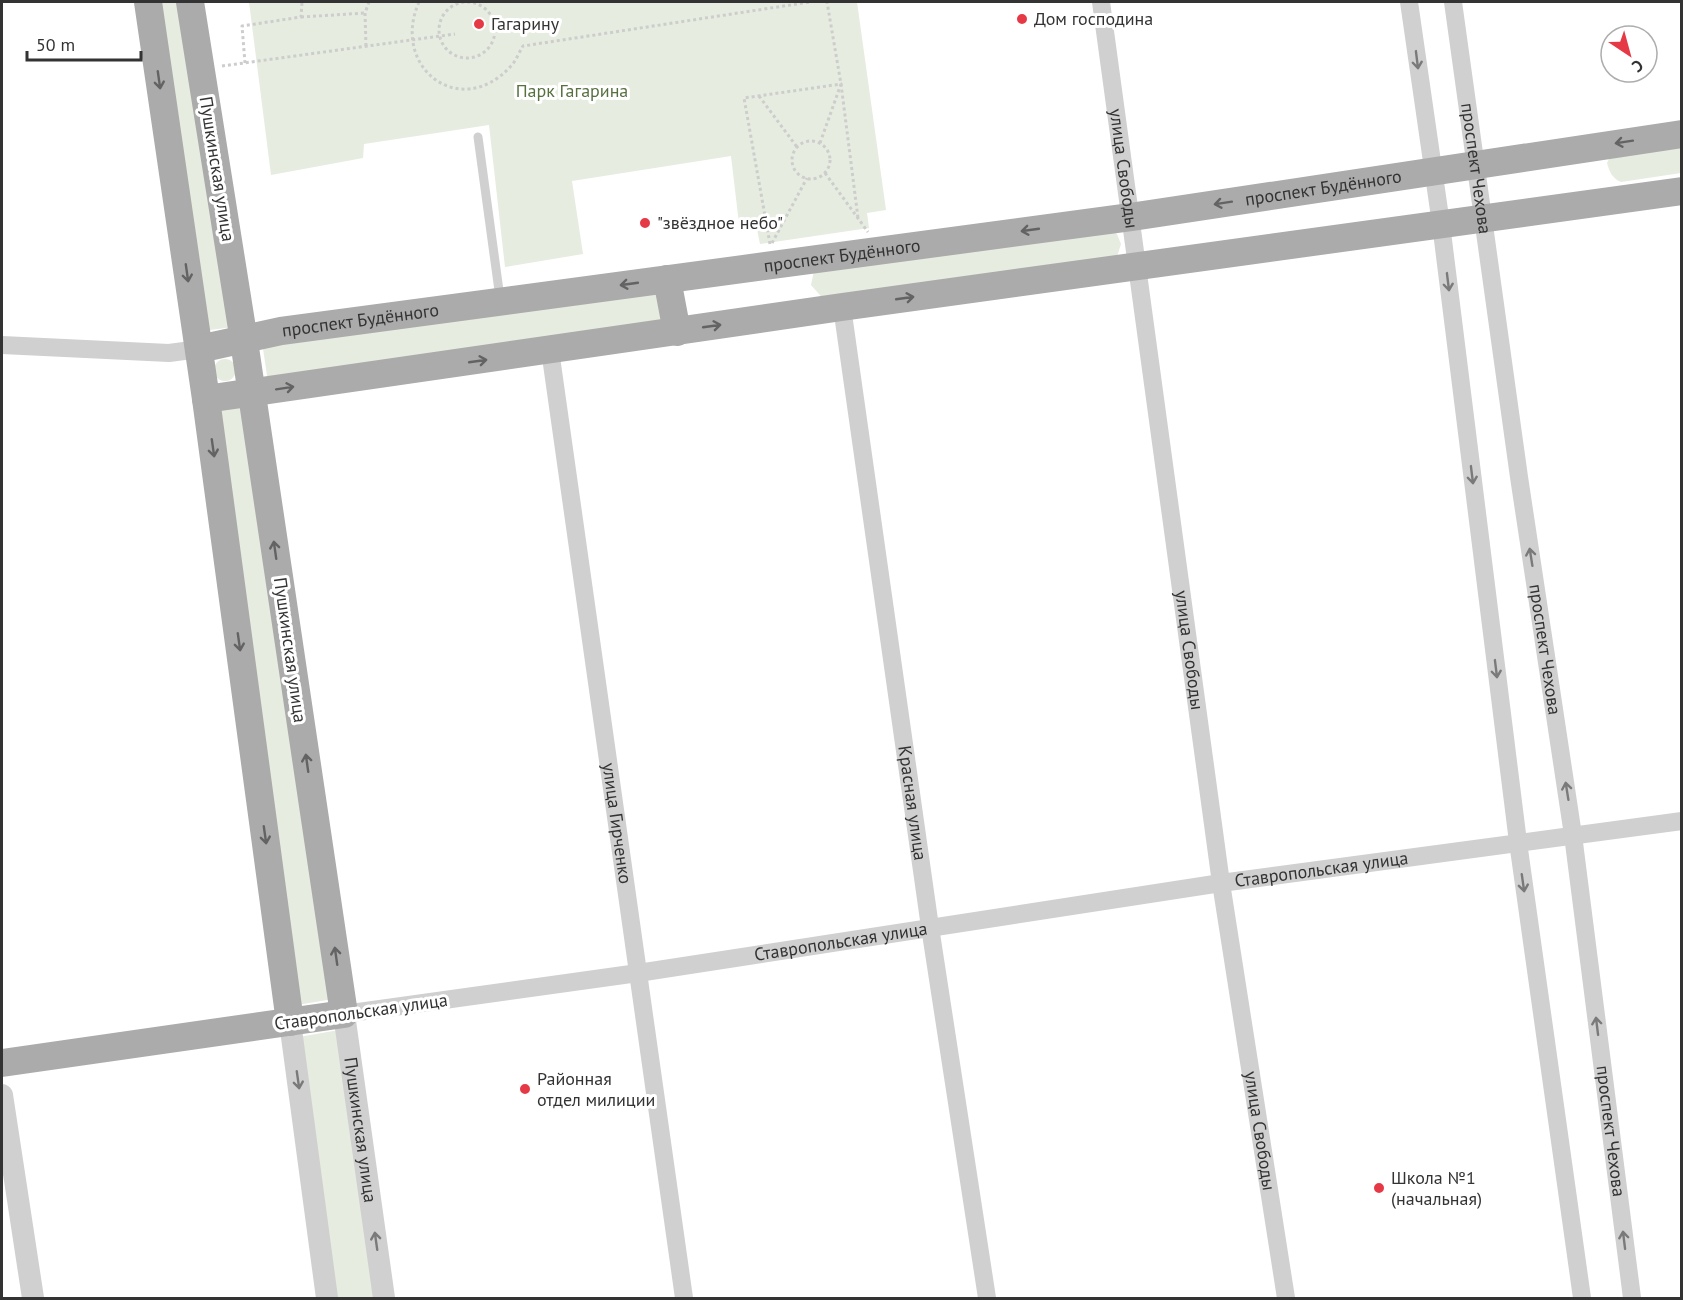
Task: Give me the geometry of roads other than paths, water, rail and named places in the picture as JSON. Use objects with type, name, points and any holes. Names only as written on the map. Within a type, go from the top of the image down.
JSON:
[{"type":"main road","points":[[148,2],[206,399],[290,1022]]},
{"type":"main road","name":"Пушкинская улица","points":[[190,2],[244,340],[344,1014]]},
{"type":"main road","name":"проспект Будённого","points":[[198,349],[280,331],[667,279],[765,256],[882,250],[1131,217],[1682,134]]},
{"type":"main road","points":[[206,399],[842,307],[1682,191]]},
{"type":"main road","points":[[667,279],[677,332]]},
{"type":"main road","name":"Ставропольская улица","points":[[2,1063],[344,1014]]},
{"type":"street","name":"улица Свободы","points":[[1101,2],[1139,266],[1221,883],[1286,1299]]},
{"type":"street","points":[[1409,2],[1431,171],[1441,224],[1518,842],[1582,1299]]},
{"type":"street","name":"проспект Чехова","points":[[1454,2],[1475,165],[1574,835],[1632,1299]]},
{"type":"street","name":"Красная улица","points":[[842,307],[930,927],[987,1299]]},
{"type":"street","name":"проспект Будённого","points":[[2,345],[169,353],[198,349]]},
{"type":"street","name":"улица Гирченко","points":[[550,350],[684,1299]]},
{"type":"street","name":"Ставропольская улица","points":[[344,1014],[638,973],[1221,883],[1682,821]]},
{"type":"street","name":"Пушкинская улица","points":[[344,1014],[384,1299]]},
{"type":"street","points":[[290,1022],[327,1299]]},
{"type":"street","points":[[2,1095],[33,1299]]},
{"type":"lane","points":[[478,137],[501,302]]},
{"type":"place","name":"Дом господина","points":[[1022,19]]},
{"type":"place","name":"Гагарину","points":[[479,24]]},
{"type":"place","name":"\"звёздное небо\"","points":[[645,223]]},
{"type":"place","name":"Районная отдел милиции","points":[[525,1089]]},
{"type":"place","name":"Школа №1 (начальная)","points":[[1379,1188]]},
{"type":"park label","name":"Парк Гагарина","points":[[572,91]]}]
